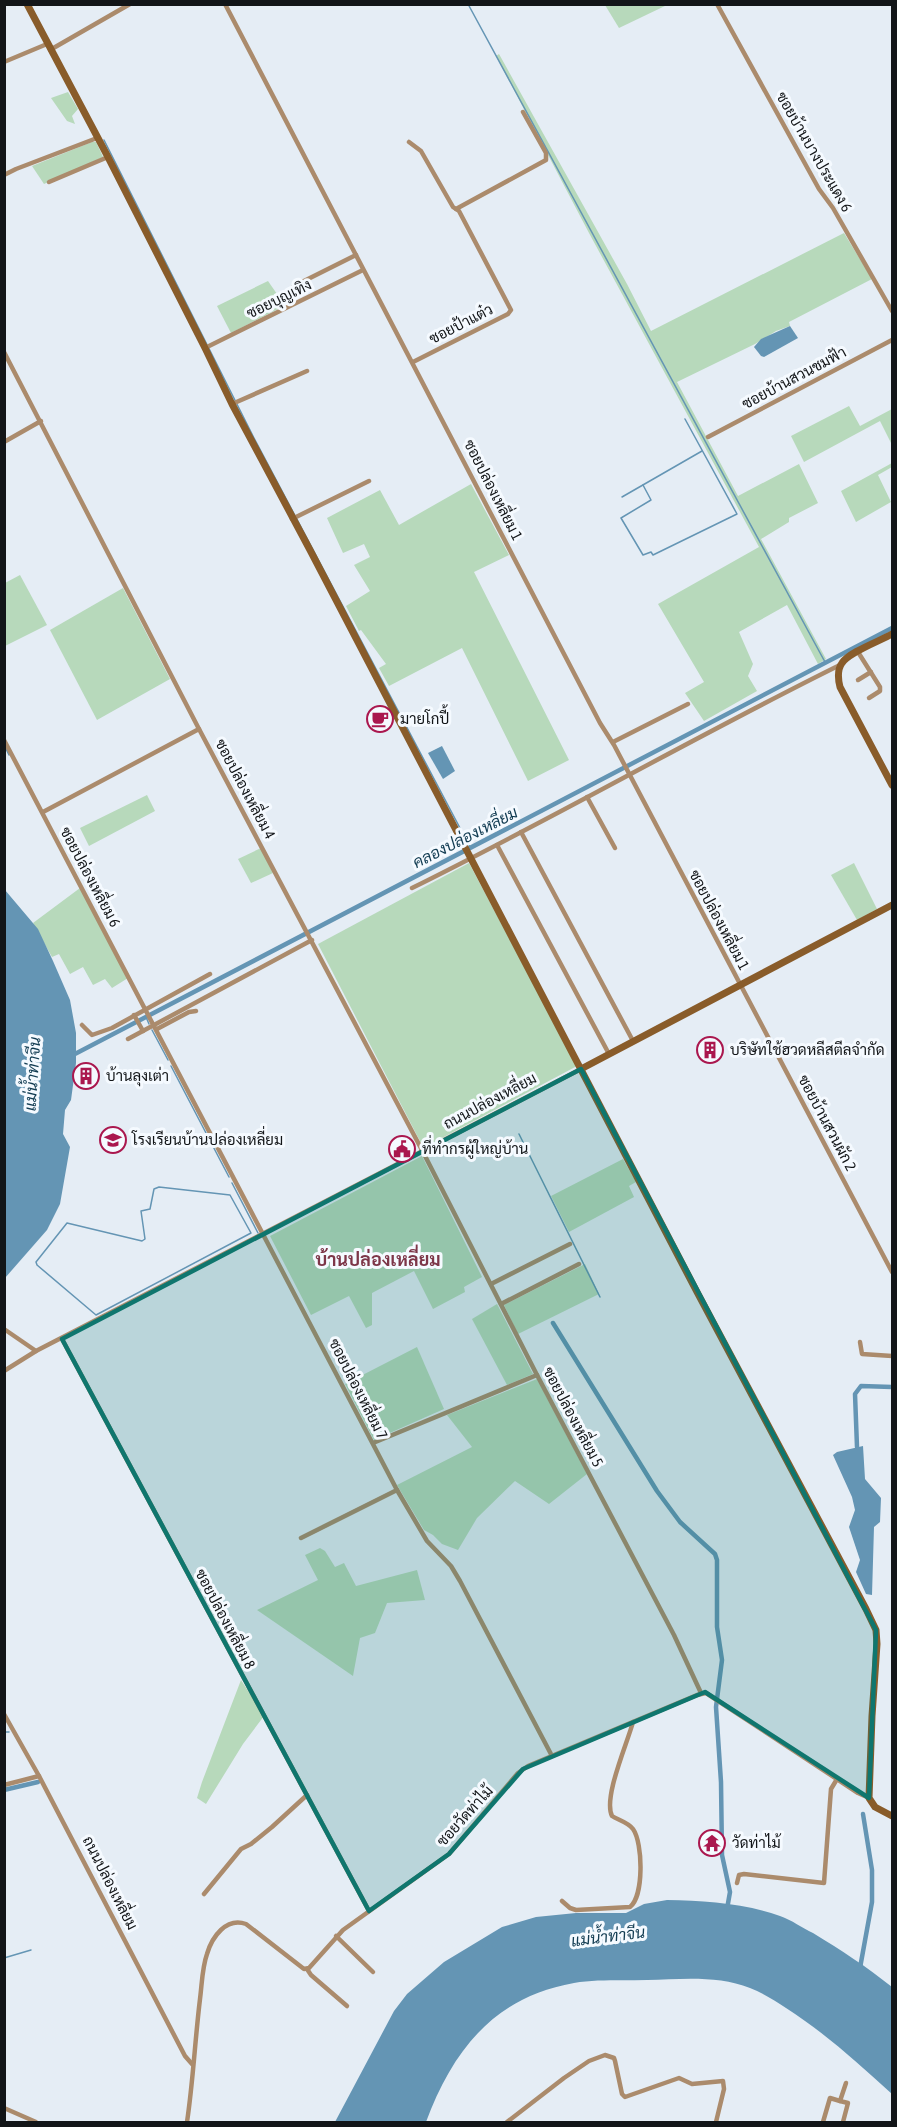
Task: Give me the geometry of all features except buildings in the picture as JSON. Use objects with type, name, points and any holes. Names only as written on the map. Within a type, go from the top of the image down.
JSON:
[{"type":"street","points":[[27,4],[206,348],[232,404],[295,517],[467,853],[876,1630],[869,1798]]},
{"type":"street","points":[[4,62],[49,47],[130,4]]},
{"type":"street","name":"ซอยปล่องเหลี่ยม 1","points":[[225,4],[600,723],[629,772],[740,986]]},
{"type":"street","name":"ซอยบ้านบางประแดง 6","points":[[717,4],[819,189],[833,208],[892,311]]},
{"type":"street","points":[[409,142],[422,151],[456,209],[546,160],[546,153],[524,112]]},
{"type":"street","points":[[4,175],[98,138]]},
{"type":"street","points":[[49,182],[108,157]]},
{"type":"street","name":"ซอยป้าแต๋ว","points":[[413,362],[508,314],[511,310],[456,209]]},
{"type":"street","points":[[294,286],[356,255]]},
{"type":"street","name":"ซอยบุญเทิง","points":[[206,348],[363,270]]},
{"type":"street","name":"ซอยบ้านสวนชมฟ้า","points":[[708,437],[892,340]]},
{"type":"street","name":"ซอยปล่องเหลี่ยม 4","points":[[4,352],[199,729],[423,1152]]},
{"type":"street","points":[[232,404],[307,371]]},
{"type":"street","points":[[4,442],[41,421]]},
{"type":"street","points":[[295,517],[369,481]]},
{"type":"street","points":[[412,888],[467,853],[497,845],[629,772],[840,665],[847,658],[892,634]]},
{"type":"street","points":[[858,652],[881,689],[869,698]]},
{"type":"street","points":[[840,665],[838,678],[840,687],[892,785]]},
{"type":"street","points":[[858,680],[870,672]]},
{"type":"street","points":[[613,742],[688,704]]},
{"type":"street","points":[[43,812],[199,729]]},
{"type":"street","name":"ซอยปล่องเหลี่ยม 6","points":[[4,740],[155,1025]]},
{"type":"street","points":[[4,759],[13,756]]},
{"type":"street","points":[[587,797],[615,848]]},
{"type":"street","points":[[521,832],[633,1042]]},
{"type":"street","points":[[497,845],[609,1054]]},
{"type":"street","name":"ถนนปล่องเหลี่ยม","points":[[4,1371],[36,1352],[423,1152],[892,905]]},
{"type":"street","points":[[155,1025],[312,940]]},
{"type":"street","points":[[82,1025],[88,1033],[93,1035],[112,1028],[210,974]]},
{"type":"street","name":"ซอยบ้านสวนผัก 2","points":[[740,986],[892,1272]]},
{"type":"street","points":[[128,1039],[141,1029],[196,1011]]},
{"type":"street","points":[[135,1017],[141,1029]]},
{"type":"street","name":"ซอยปล่องเหลี่ยม 7","points":[[155,1025],[397,1490],[427,1541],[451,1566],[460,1581],[552,1756]]},
{"type":"street","name":"ซอยปล่องเหลี่ยม 5","points":[[423,1152],[674,1635],[701,1693]]},
{"type":"street","points":[[490,1284],[570,1244]]},
{"type":"street","points":[[501,1304],[579,1264]]},
{"type":"street","points":[[4,1329],[36,1352]]},
{"type":"street","name":"ซอยปล่องเหลี่ยม 8","points":[[62,1339],[369,1911]]},
{"type":"street","points":[[860,1342],[862,1354],[892,1356]]},
{"type":"street","points":[[373,1443],[537,1375]]},
{"type":"street","points":[[302,1538],[397,1490]]},
{"type":"street","points":[[701,1693],[714,1698],[869,1798],[875,1807],[892,1816]]},
{"type":"street","name":"ซอยวัดท่าไม้","points":[[307,1969],[336,1936],[449,1854],[520,1771],[701,1693]]},
{"type":"street","name":"ถนนปล่องเหลี่ยม","points":[[4,1714],[39,1776],[185,2056],[192,2064]]},
{"type":"street","points":[[562,1901],[570,1908],[584,1910],[630,1907],[637,1900],[640,1882],[637,1838],[633,1828],[612,1816],[609,1803],[633,1722]]},
{"type":"street","points":[[4,1785],[39,1776]]},
{"type":"street","points":[[737,1883],[741,1874],[824,1882],[831,1789],[837,1779]]},
{"type":"street","points":[[204,1894],[241,1849],[265,1832],[307,1795]]},
{"type":"street","points":[[187,2122],[205,1960],[214,1938],[224,1927],[235,1922],[246,1924],[307,1969],[311,1976],[347,2006]]},
{"type":"street","points":[[336,1936],[373,1972]]},
{"type":"street","points":[[507,2122],[574,2070],[605,2055],[614,2058],[622,2094],[625,2097],[679,2078],[693,2084],[723,2081],[724,2089],[716,2122]]},
{"type":"street","points":[[840,2101],[846,2083]]},
{"type":"street","points":[[823,2122],[830,2098],[848,2103],[843,2122]]},
{"type":"street","points":[[4,2108],[36,2122]]},
{"type":"highlighted area","points":[[581,1069],[876,1630],[869,1798],[705,1692],[523,1769],[449,1854],[369,1911],[62,1339]]},
{"type":"green space","points":[[605,5],[667,5],[619,28]]},
{"type":"green space","points":[[499,54],[651,331],[844,233],[872,279],[789,322],[790,326],[677,382],[738,496],[799,464],[818,503],[789,518],[789,522],[761,539],[826,659],[818,664],[787,605],[739,632],[753,664],[748,676],[757,691],[704,721],[685,693],[704,682],[658,604],[759,547],[589,233],[496,56]]},
{"type":"green space","points":[[68,92],[78,109],[72,116],[75,124],[67,121],[51,98]]},
{"type":"green space","points":[[96,142],[103,157],[44,184],[32,166]]},
{"type":"green space","points":[[268,281],[282,307],[231,333],[217,306]]},
{"type":"green space","points":[[849,406],[860,426],[892,409],[892,445],[880,421],[804,462],[791,436]]},
{"type":"green space","points":[[892,463],[892,467],[878,475],[891,502],[856,522],[841,491]]},
{"type":"green space","points":[[471,484],[509,555],[474,572],[569,760],[528,781],[462,648],[389,686],[379,668],[386,664],[361,630],[359,631],[346,606],[370,591],[354,565],[370,557],[364,544],[343,553],[327,518],[380,490],[399,525]]},
{"type":"green space","points":[[20,575],[47,625],[5,646],[5,583]]},
{"type":"green space","points":[[123,588],[170,679],[97,720],[50,630]]},
{"type":"green space","points":[[147,795],[155,811],[89,846],[80,828]]},
{"type":"green space","points":[[261,848],[273,873],[251,883],[238,859]]},
{"type":"green space","points":[[469,863],[577,1066],[425,1147],[318,944]]},
{"type":"green space","points":[[854,863],[877,909],[857,920],[831,875]]},
{"type":"green space","points":[[80,888],[128,978],[112,988],[105,979],[93,985],[83,967],[70,974],[59,954],[52,957],[33,923]]},
{"type":"green space","points":[[422,1156],[482,1277],[464,1287],[465,1292],[433,1309],[414,1271],[372,1293],[372,1325],[366,1328],[349,1296],[311,1315],[270,1236]]},
{"type":"green space","points":[[623,1159],[636,1182],[629,1186],[634,1197],[569,1232],[551,1196]]},
{"type":"green space","points":[[585,1264],[599,1294],[518,1334],[504,1305]]},
{"type":"green space","points":[[497,1304],[533,1374],[507,1385],[472,1319]]},
{"type":"green space","points":[[417,1347],[444,1409],[374,1440],[345,1384]]},
{"type":"green space","points":[[537,1379],[587,1474],[549,1504],[515,1481],[477,1518],[458,1550],[442,1544],[424,1530],[397,1485],[472,1447],[447,1415]]},
{"type":"green space","points":[[320,1548],[325,1551],[335,1567],[344,1563],[356,1586],[417,1570],[425,1600],[387,1603],[375,1633],[360,1638],[353,1676],[257,1610],[318,1580],[305,1555]]},
{"type":"green space","points":[[241,1680],[264,1716],[243,1744],[206,1804],[197,1798]]},
{"type":"water","points":[[790,326],[798,338],[764,357],[761,356],[754,347],[761,339]]},
{"type":"water","points":[[442,746],[455,771],[443,779],[428,753]]},
{"type":"water","name":"แม่น้ำท่าจีน","points":[[5,890],[38,929],[70,1000],[76,1033],[76,1063],[71,1100],[65,1110],[63,1134],[70,1147],[60,1204],[47,1230],[5,1278]]},
{"type":"water","points":[[863,1446],[865,1479],[881,1498],[880,1522],[874,1527],[872,1595],[866,1594],[856,1572],[860,1560],[849,1527],[855,1510],[852,1497],[833,1455]]},
{"type":"water","name":"แม่น้ำท่าจีน","points":[[667,1900],[738,1905],[784,1918],[844,1952],[892,1987],[892,2094],[814,2028],[773,2000],[750,1988],[712,1979],[592,1981],[546,1990],[521,2000],[499,2014],[480,2031],[449,2072],[426,2122],[335,2122],[394,2011],[407,1994],[444,1962],[502,1927],[536,1917],[576,1913],[626,1913],[644,1904]]},
{"type":"waterway","points":[[468,4],[825,662]]},
{"type":"waterway","points":[[104,140],[254,438],[470,847]]},
{"type":"waterway","points":[[643,485],[651,500],[621,518],[643,555],[651,552],[653,555],[737,514],[685,419]]},
{"type":"waterway","points":[[622,497],[702,451]]},
{"type":"waterway","name":"คลองปล่องเหลี่ยม","points":[[73,1055],[892,628]]},
{"type":"waterway","points":[[5,747],[9,755]]},
{"type":"waterway","name":"คลองปล่องเหลี่ยม","points":[[146,1017],[149,1024]]},
{"type":"waterway","points":[[152,1030],[168,1060]]},
{"type":"waterway","points":[[171,1066],[229,1177]]},
{"type":"waterway","points":[[519,1134],[600,1297]]},
{"type":"waterway","points":[[232,1183],[258,1233]]},
{"type":"waterway","points":[[159,1187],[230,1195],[251,1233],[96,1315],[37,1265],[36,1262],[67,1223],[142,1241],[145,1239],[141,1211],[150,1209],[154,1189],[159,1187]]},
{"type":"waterway","points":[[553,1323],[657,1491],[680,1522],[715,1554],[717,1560],[717,1627],[722,1660],[716,1707],[721,1782],[722,1855],[730,1892],[727,1909]]},
{"type":"waterway","points":[[857,1447],[855,1394],[861,1386],[892,1387]]},
{"type":"waterway","points":[[4,1732],[9,1732]]},
{"type":"waterway","points":[[4,1790],[38,1782]]},
{"type":"waterway","points":[[860,1968],[872,1902],[872,1870],[863,1814]]},
{"type":"waterway","points":[[4,1958],[31,1950]]},
{"type":"place","name":"มายโกปี้","points":[[380,719]]},
{"type":"place","name":"บริษัทใช้ฮวดหลีสตีลจำกัด","points":[[710,1050]]},
{"type":"place","name":"บ้านลุงเต่า","points":[[86,1076]]},
{"type":"place","name":"โรงเรียนบ้านปล่องเหลี่ยม","points":[[113,1140]]},
{"type":"place","name":"ที่ทำกรผู้ใหญ่บ้าน","points":[[402,1149]]},
{"type":"place","name":"วัดท่าไม้","points":[[712,1843]]},
{"type":"district","name":"บ้านปล่องเหลี่ยม","points":[[378,1260]]}]
